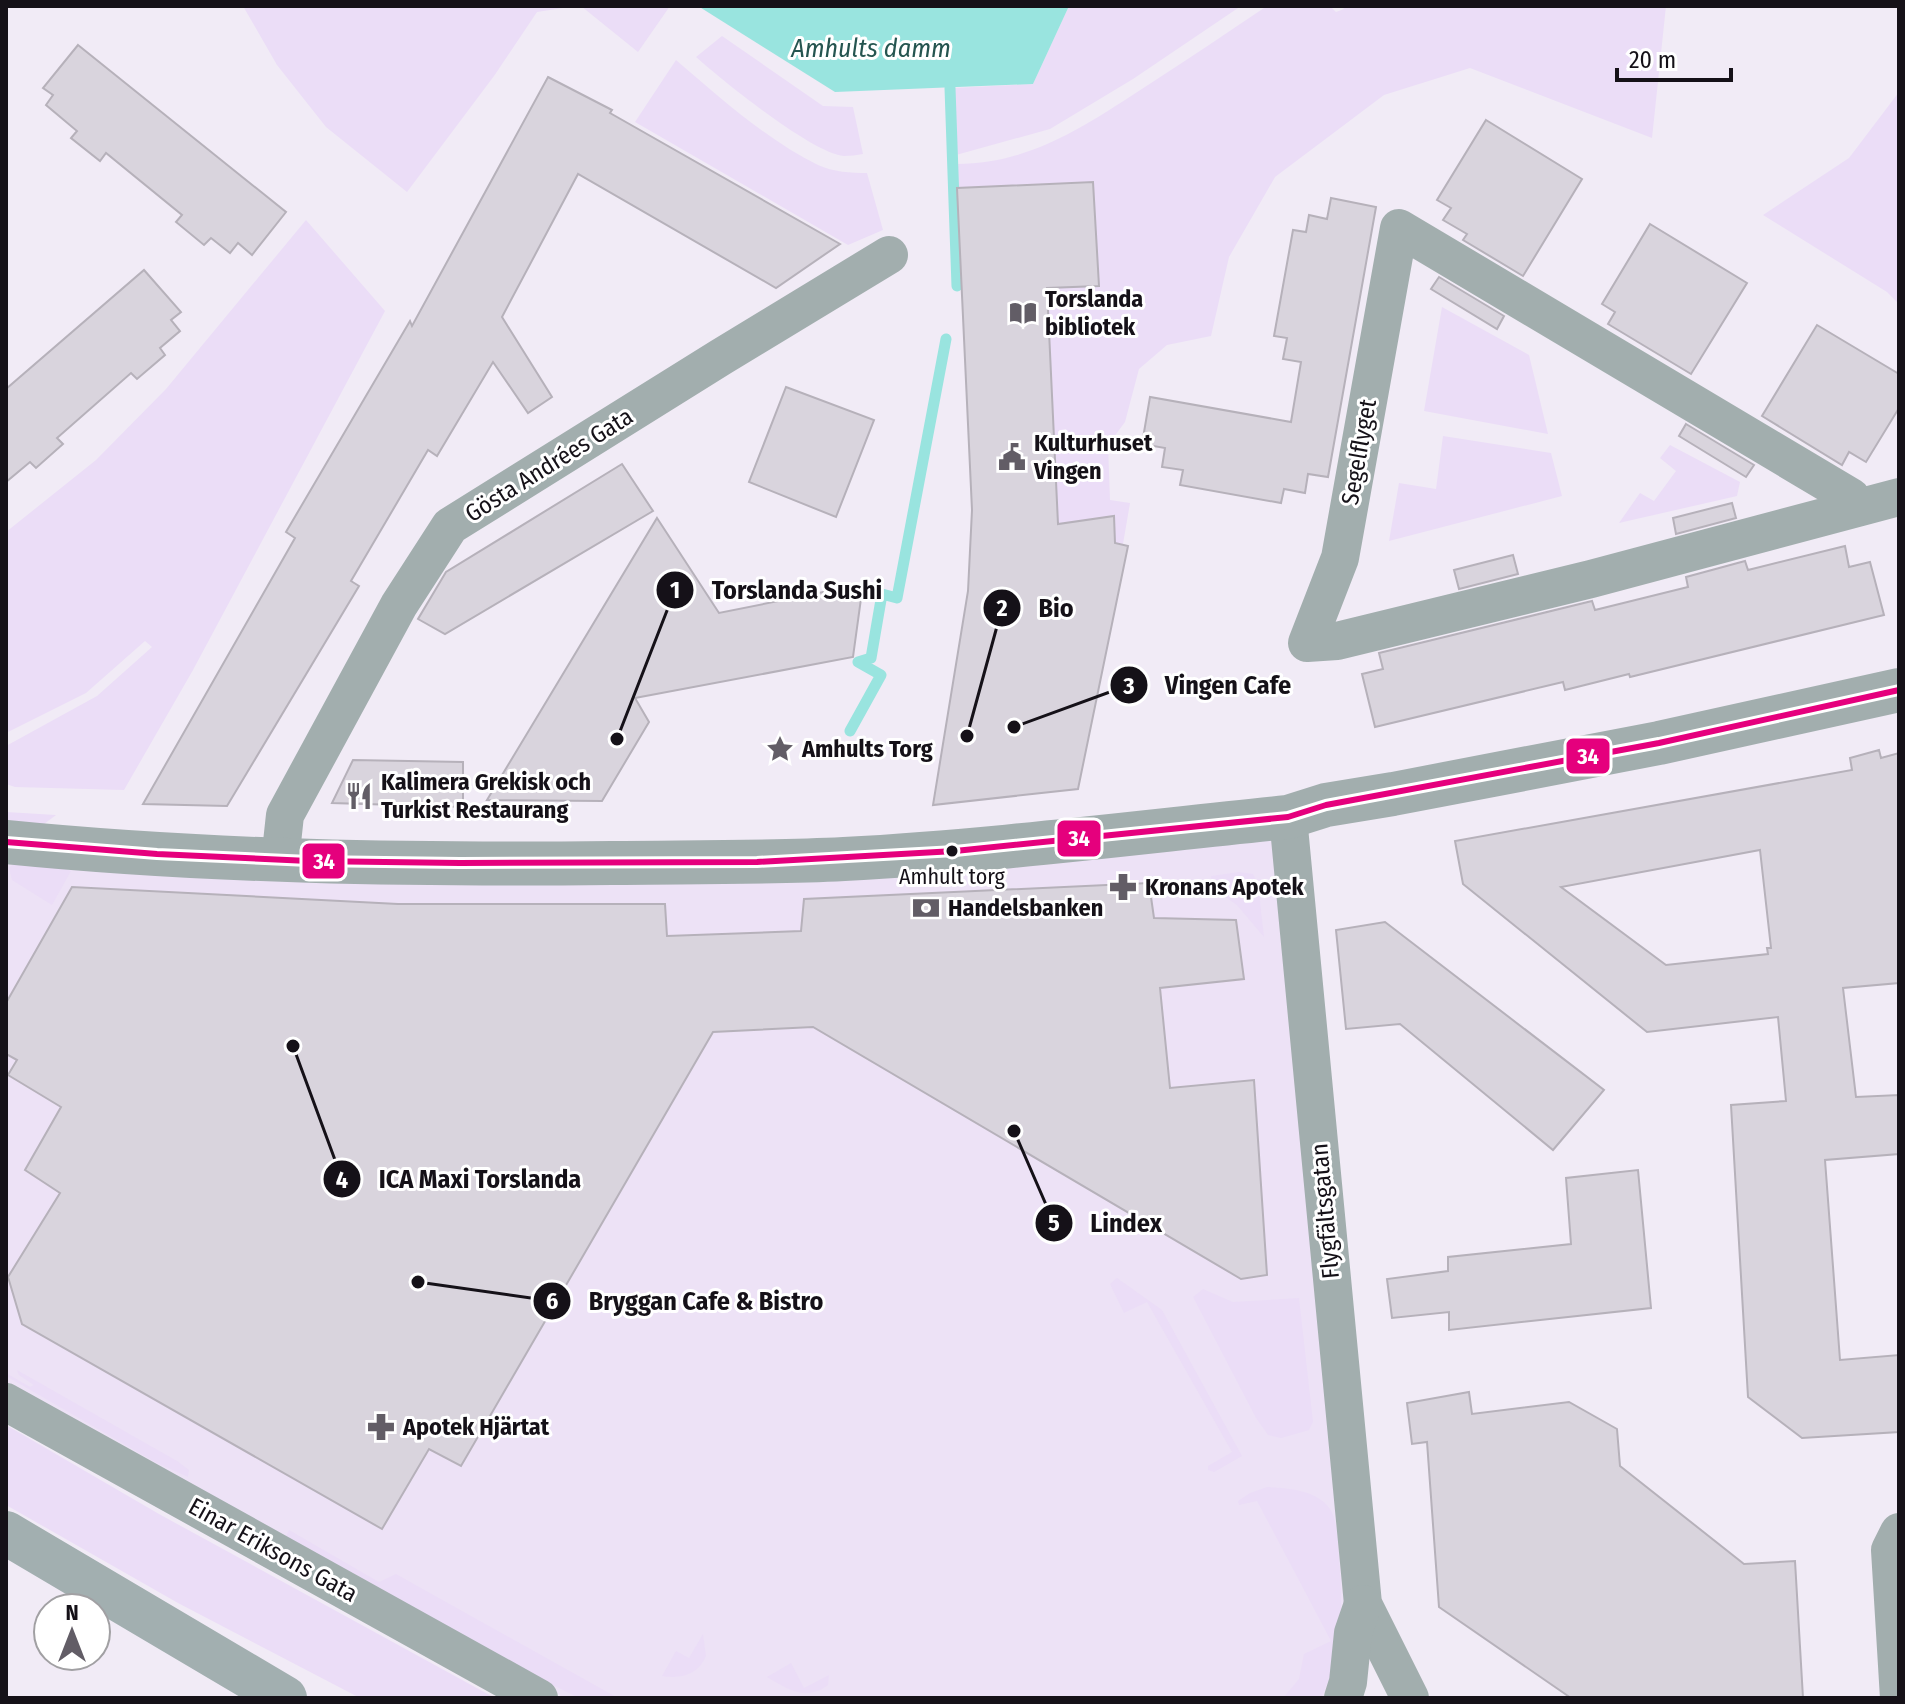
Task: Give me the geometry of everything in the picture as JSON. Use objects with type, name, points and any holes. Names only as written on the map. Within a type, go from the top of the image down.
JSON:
[{"type":"main road","points":[[6,1533],[285,1698]]},
{"type":"main road","points":[[6,1568],[47,1592]]},
{"type":"main road","points":[[112,1629],[228,1698]]},
{"type":"street","name":"Segelflyget","points":[[1857,507],[1851,497],[1399,228],[1340,558],[1307,643],[1337,641],[1591,579],[1899,497]]},
{"type":"street","name":"Gösta Andrées Gata","points":[[280,861],[285,815],[399,605],[450,526],[889,255]]},
{"type":"street","points":[[6,842],[81,850],[280,861],[556,864],[802,861],[952,851],[1288,817],[1326,805],[1659,743],[1899,690]]},
{"type":"street","name":"Flygfältsgatan","points":[[1288,817],[1363,1604],[1410,1698]]},
{"type":"street","name":"Einar Eriksons Gata","points":[[6,1402],[539,1698]]},
{"type":"street","points":[[1899,1532],[1890,1550],[1899,1698]]},
{"type":"street","name":"Flygfältsgatan","points":[[1343,1698],[1348,1682],[1353,1633],[1363,1604]]},
{"type":"shaded area","points":[[243,6],[576,6],[537,12],[494,76],[407,192],[326,127],[277,65]]},
{"type":"shaded area","points":[[581,6],[670,6],[638,52]]},
{"type":"shaded area","points":[[1069,6],[1241,6],[1133,79],[1050,129],[956,155],[954,88],[1033,84]]},
{"type":"shaded area","points":[[1267,6],[1330,6],[1336,12],[1344,9],[1342,6],[1666,6],[1652,138],[1470,68],[1384,95],[1275,177],[1229,257],[1211,336],[1167,345],[1139,369],[1125,422],[1108,445],[1110,500],[1130,503],[1123,544],[1115,543],[1113,516],[1058,524],[1047,288],[1099,285],[1093,182],[957,188],[957,164],[1010,157],[1058,139],[1126,100]]},
{"type":"shaded area","points":[[722,36],[823,106],[853,107],[863,154],[844,156],[811,143],[768,114],[696,57]]},
{"type":"shaded area","points":[[676,60],[744,117],[799,155],[830,169],[867,173],[883,230],[848,245],[635,122]]},
{"type":"shaded area","points":[[1899,92],[1899,304],[1887,292],[1763,215],[1849,158]]},
{"type":"shaded area","points":[[306,220],[385,311],[193,670],[124,790],[15,787],[6,784],[6,746],[97,696],[152,647],[145,641],[86,693],[6,733],[6,532],[96,460],[166,389]]},
{"type":"shaded area","points":[[1442,307],[1529,355],[1548,434],[1424,411]]},
{"type":"shaded area","points":[[1443,436],[1551,453],[1562,496],[1389,541],[1399,483],[1436,489]]},
{"type":"shaded area","points":[[1670,445],[1740,482],[1737,496],[1619,523],[1640,493],[1654,501],[1676,471],[1660,458]]},
{"type":"shaded area","points":[[6,812],[56,815],[40,827],[6,824]]},
{"type":"shaded area","points":[[1271,836],[1353,1592],[1330,1698],[565,1698],[363,1590],[6,1389],[6,857]]},
{"type":"shaded area","points":[[15,863],[60,867],[71,871],[52,905],[12,880],[9,868]]},
{"type":"shaded area","points":[[1239,872],[1253,874],[1258,884],[1264,937],[1237,905],[1212,888],[1211,876]]},
{"type":"shaded area","points":[[1117,1278],[1162,1310],[1242,1456],[1214,1472],[1208,1470],[1208,1466],[1232,1452],[1147,1302],[1124,1313],[1110,1284]]},
{"type":"shaded area","points":[[1203,1289],[1233,1302],[1299,1298],[1313,1422],[1309,1430],[1281,1438],[1268,1435],[1256,1418],[1193,1297]]},
{"type":"shaded area","points":[[17,1370],[177,1461],[189,1470],[188,1477],[157,1463],[6,1376],[6,1373],[30,1387],[34,1385],[19,1375]]},
{"type":"shaded area","points":[[6,1425],[159,1514],[495,1698],[360,1698],[178,1603],[6,1505]]},
{"type":"shaded area","points":[[1267,1487],[1310,1494],[1325,1503],[1335,1520],[1340,1576],[1340,1629],[1334,1664],[1321,1698],[1283,1698],[1299,1679],[1304,1654],[1331,1641],[1257,1501],[1239,1505],[1238,1501],[1250,1493]]},
{"type":"shaded area","points":[[289,1530],[379,1582],[396,1574],[618,1698],[579,1698],[478,1648],[301,1546],[286,1536]]},
{"type":"shaded area","points":[[703,1634],[706,1656],[698,1668],[682,1676],[662,1676],[676,1651],[689,1658]]},
{"type":"shaded area","points":[[791,1663],[804,1688],[829,1675],[828,1685],[812,1693],[804,1693],[767,1677]]},
{"type":"water","name":"Amhults damm","points":[[698,6],[1069,6],[1033,84],[835,92]]},
{"type":"building","points":[[78,45],[286,212],[252,255],[238,243],[230,253],[211,238],[204,245],[176,222],[182,215],[106,153],[100,161],[71,138],[77,131],[46,105],[53,95],[43,88]]},
{"type":"building","points":[[548,77],[612,110],[610,113],[840,244],[776,288],[578,174],[502,317],[552,397],[528,413],[493,362],[437,456],[428,450],[351,581],[359,586],[227,806],[143,804],[295,538],[286,532],[410,321],[412,326]]},
{"type":"building","points":[[1486,120],[1582,179],[1523,276],[1463,240],[1467,234],[1443,220],[1451,208],[1437,200]]},
{"type":"building","name":"Kulturhuset Vingen","points":[[1093,182],[1099,286],[1047,288],[1058,524],[1114,516],[1115,543],[1128,546],[1078,789],[933,805],[968,591],[972,510],[957,188]]},
{"type":"building","points":[[1331,198],[1376,207],[1328,477],[1308,474],[1305,493],[1284,489],[1281,503],[1180,485],[1183,470],[1162,467],[1165,448],[1142,444],[1150,397],[1291,422],[1301,362],[1283,359],[1287,338],[1274,336],[1293,230],[1306,232],[1309,215],[1327,219]]},
{"type":"building","points":[[1650,224],[1747,283],[1691,374],[1608,324],[1615,312],[1602,304]]},
{"type":"building","points":[[144,270],[181,312],[171,320],[180,331],[160,348],[165,355],[137,379],[131,373],[57,438],[63,444],[36,468],[30,462],[6,482],[6,389]]},
{"type":"building","points":[[1439,277],[1504,316],[1497,329],[1431,289]]},
{"type":"building","points":[[1817,325],[1899,374],[1899,408],[1866,462],[1849,452],[1842,465],[1762,416]]},
{"type":"building","points":[[786,387],[874,420],[836,517],[749,482]]},
{"type":"building","points":[[1686,424],[1754,465],[1746,477],[1679,436]]},
{"type":"building","points":[[622,464],[653,511],[445,634],[418,619],[446,572]]},
{"type":"building","points":[[1732,503],[1736,518],[1676,534],[1673,518]]},
{"type":"building","points":[[657,518],[719,613],[863,584],[853,657],[635,698],[649,722],[602,801],[487,800]]},
{"type":"building","points":[[1845,546],[1849,567],[1870,562],[1884,615],[1630,677],[1629,674],[1565,690],[1563,682],[1375,727],[1362,674],[1383,669],[1379,653],[1592,601],[1595,610],[1688,587],[1686,577],[1745,561],[1748,570]]},
{"type":"building","points":[[1513,555],[1518,574],[1459,589],[1454,570]]},
{"type":"building","points":[[1879,750],[1881,758],[1899,753],[1899,983],[1843,988],[1856,1097],[1899,1095],[1899,1154],[1825,1160],[1840,1360],[1899,1355],[1899,1432],[1802,1438],[1748,1397],[1731,1105],[1786,1101],[1778,1017],[1647,1032],[1463,884],[1455,841],[1852,770],[1850,758]],"holes":[[[1760,850],[1771,948],[1767,948],[1768,954],[1666,965],[1561,887]]]},
{"type":"building","points":[[353,760],[463,762],[463,807],[332,803]]},
{"type":"building","points":[[1149,883],[1154,918],[1236,920],[1244,979],[1160,988],[1170,1088],[1254,1080],[1267,1275],[1241,1279],[813,1027],[713,1032],[461,1466],[429,1449],[382,1529],[22,1324],[8,1277],[60,1193],[25,1170],[61,1107],[8,1075],[17,1060],[6,1054],[6,1003],[72,887],[398,904],[665,904],[667,936],[801,931],[804,899]]},
{"type":"building","points":[[1385,922],[1604,1090],[1553,1150],[1400,1024],[1346,1029],[1336,930]]},
{"type":"building","points":[[1638,1170],[1651,1308],[1449,1330],[1449,1312],[1392,1318],[1387,1279],[1448,1271],[1448,1257],[1571,1244],[1566,1178]]},
{"type":"building","points":[[1469,1392],[1472,1414],[1569,1402],[1617,1429],[1620,1466],[1744,1564],[1795,1561],[1803,1698],[1571,1698],[1439,1607],[1427,1442],[1412,1444],[1407,1403]]},
{"type":"waterway","points":[[950,88],[957,286]]},
{"type":"waterway","points":[[850,731],[881,675],[858,662],[871,658],[882,594],[897,598],[946,339]]},
{"type":"transit line","name":"34","points":[[6,842],[157,854],[309,861],[460,863],[757,862],[955,851],[1288,817],[1326,805],[1659,743],[1899,690]]},
{"type":"place","name":"Torslanda bibliotek","points":[[1023,313]]},
{"type":"place","name":"Kulturhuset Vingen","points":[[1012,457]]},
{"type":"place","name":"Vingen Cafe","points":[[1014,727]]},
{"type":"place","name":"Bio","points":[[967,736]]},
{"type":"place","name":"Torslanda Sushi","points":[[617,739]]},
{"type":"place","name":"Amhults Torg","points":[[780,749]]},
{"type":"place","name":"Kalimera Grekisk och Turkist Restaurang","points":[[359,796]]},
{"type":"place","name":"Amhult torg","points":[[952,851]]},
{"type":"place","name":"Kronans Apotek","points":[[1123,887]]},
{"type":"place","name":"Handelsbanken","points":[[926,908]]},
{"type":"place","name":"ICA Maxi Torslanda","points":[[293,1046]]},
{"type":"place","name":"Lindex","points":[[1014,1131]]},
{"type":"place","name":"Bryggan Cafe & Bistro","points":[[418,1282]]},
{"type":"place","name":"Apotek Hjärtat","points":[[381,1427]]}]
